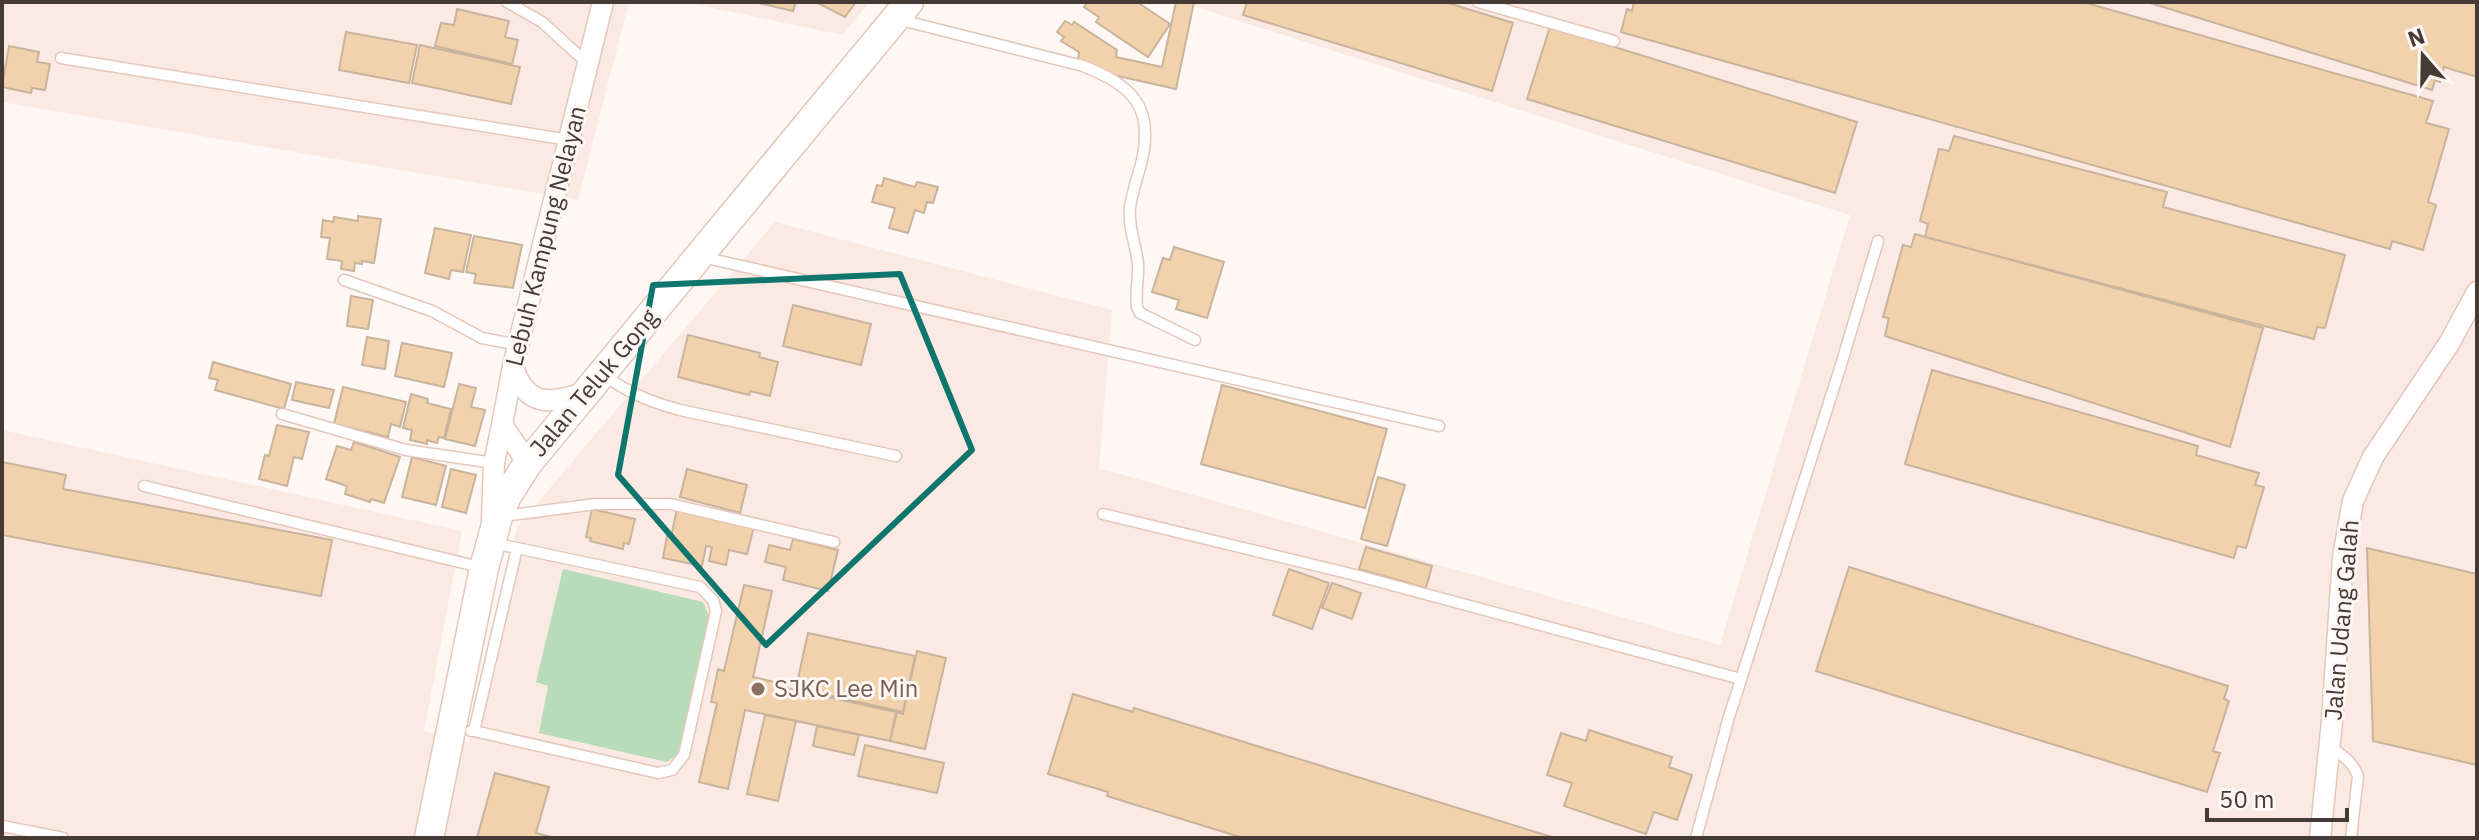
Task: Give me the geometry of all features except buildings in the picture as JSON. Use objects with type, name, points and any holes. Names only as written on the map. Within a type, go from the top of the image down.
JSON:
[{"type":"street","name":"Lebuh Kampung Nelayan","points":[[496,542],[494,463],[513,366],[603,2]]},
{"type":"street","name":"Jalan Teluk Gong","points":[[429,838],[463,730],[507,496],[528,463],[902,10]]},
{"type":"street","name":"Jalan Udang Galah","points":[[2320,838],[2330,747],[2343,557],[2353,501],[2373,457],[2450,342],[2477,292]]},
{"type":"street","points":[[513,366],[522,388],[537,399],[555,401],[596,382]]},
{"type":"street","points":[[502,425],[528,463]]},
{"type":"lane","points":[[507,2],[542,22],[588,64]]},
{"type":"lane","points":[[1478,2],[1614,41]]},
{"type":"lane","points":[[902,10],[1017,51],[1083,66],[1131,93],[1140,106],[1145,132],[1129,219],[1138,261],[1137,307],[1140,313],[1195,340]]},
{"type":"lane","points":[[61,58],[569,140]]},
{"type":"lane","points":[[1696,838],[1741,679],[1878,241]]},
{"type":"lane","points":[[700,256],[1439,426]]},
{"type":"lane","points":[[344,280],[432,311],[482,338],[518,345]]},
{"type":"lane","points":[[596,382],[669,407],[896,456]]},
{"type":"lane","points":[[282,414],[406,450],[494,463]]},
{"type":"lane","points":[[144,486],[496,542],[700,587],[709,595],[716,611],[687,744],[677,766],[667,773],[658,773],[463,730],[496,542]]},
{"type":"lane","points":[[496,542],[595,504],[670,504],[834,542]]},
{"type":"lane","points":[[1103,514],[1351,574],[1741,679]]},
{"type":"lane","points":[[2330,747],[2348,758],[2358,776],[2351,838]]},
{"type":"lane","points":[[2,826],[63,838]]},
{"type":"highlighted area","points":[[900,274],[972,450],[766,645],[618,475],[653,285]]},
{"type":"shaded area","points":[[2,2],[629,2],[578,200],[2,102]]},
{"type":"shaded area","points":[[684,2],[870,2],[842,35]]},
{"type":"shaded area","points":[[1193,2],[2477,2],[2477,838],[2,838],[2,430],[462,531],[424,731],[469,743],[517,527],[775,222],[1112,310],[1099,468],[1720,645],[1850,215],[1192,6]]},
{"type":"green space","points":[[563,569],[703,602],[709,616],[678,754],[667,762],[539,733],[548,686],[536,682]]},
{"type":"place","name":"SJKC Lee Min","points":[[758,689]]}]
